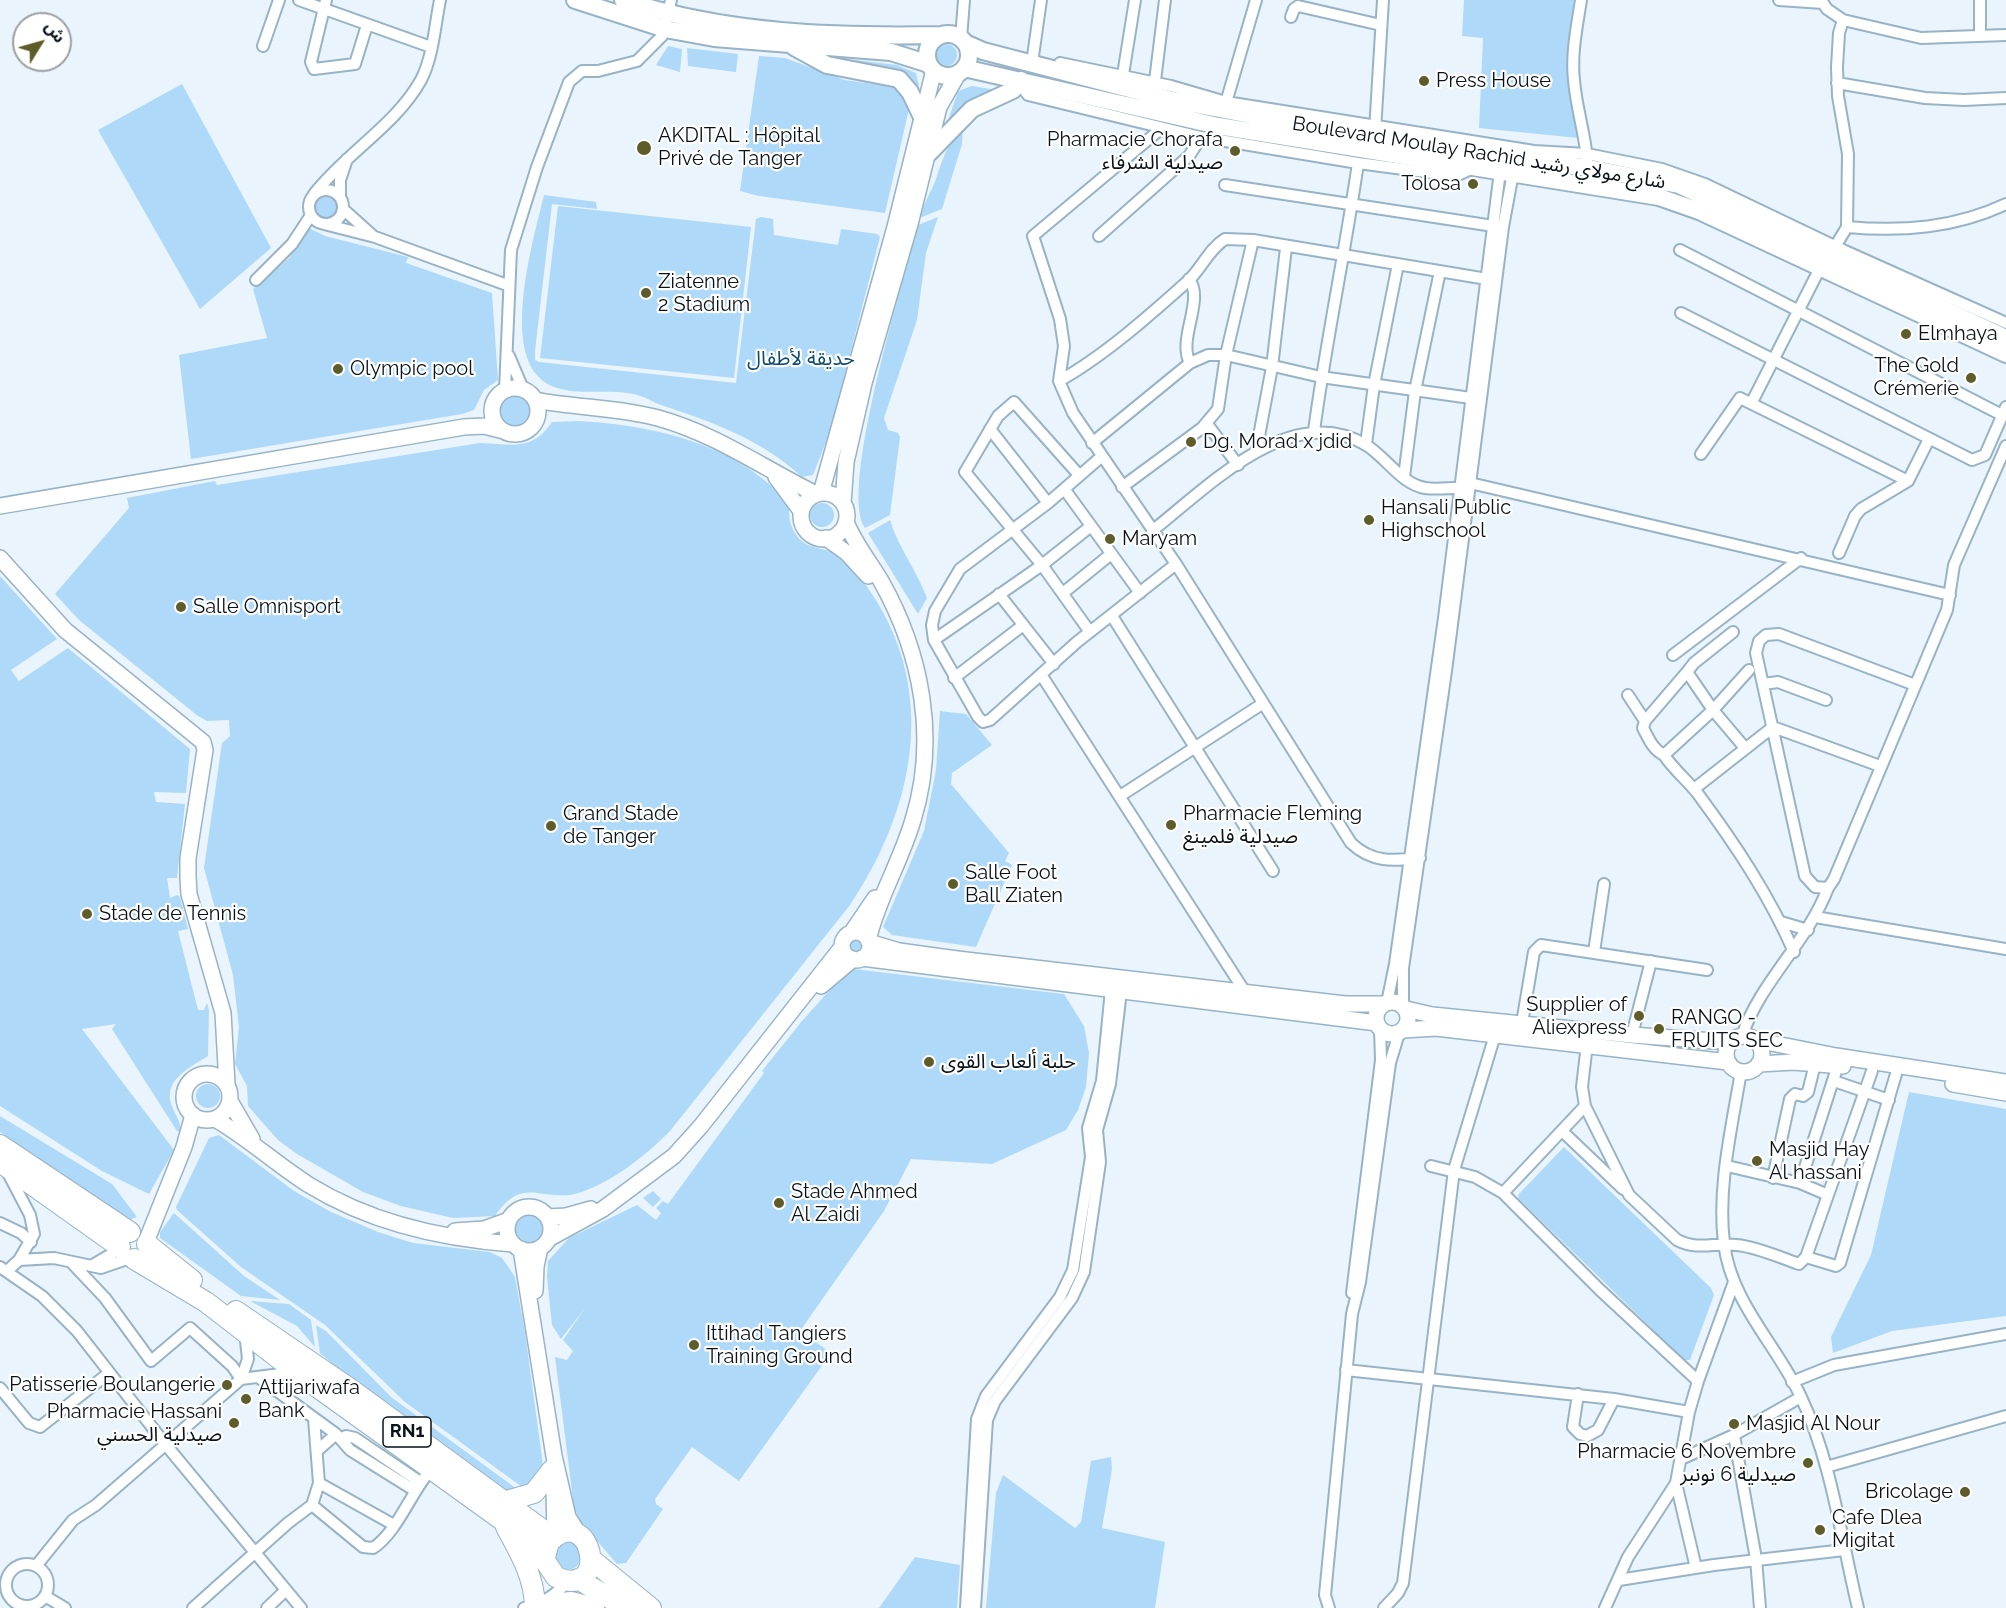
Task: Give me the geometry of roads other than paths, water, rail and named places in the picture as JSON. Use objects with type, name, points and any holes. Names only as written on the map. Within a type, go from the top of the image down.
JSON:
[{"type":"highway","name":"RN1","points":[[0,1145],[297,1372],[422,1480],[502,1511],[554,1537]]},
{"type":"highway","name":"RN1","points":[[3,1164],[204,1289],[346,1386],[502,1511],[560,1573],[590,1583],[626,1608]]},
{"type":"highway","points":[[553,1463],[534,1493],[502,1511],[535,1589],[535,1605],[571,1602],[594,1608]]},
{"type":"highway","points":[[570,1533],[580,1536],[590,1547],[592,1560],[589,1569],[560,1573],[546,1548],[554,1537],[570,1533]]},
{"type":"highway","points":[[592,1560],[651,1608]]},
{"type":"main road","points":[[575,0],[668,14],[750,29],[835,35],[943,35],[963,41],[969,55],[961,70],[946,75],[932,67],[891,52],[714,38],[668,14],[623,0]]},
{"type":"main road","points":[[932,67],[928,50],[930,43],[943,35]]},
{"type":"main road","name":"Boulevard Moulay Rachid شارع مولاي رشيد","points":[[963,41],[983,51],[1032,60],[1225,106],[1375,132],[1587,161],[1679,185],[2006,338]]},
{"type":"main road","points":[[791,45],[827,65],[899,79],[910,92],[922,117]]},
{"type":"main road","name":"Boulevard Moulay Rachid شارع مولاي رشيد","points":[[961,70],[1020,87],[1218,126],[1659,197],[1829,256],[2006,354]]},
{"type":"main road","points":[[929,153],[972,109],[1020,87]]},
{"type":"street","points":[[263,46],[279,0]]},
{"type":"street","points":[[299,0],[324,4],[367,25],[431,47]]},
{"type":"street","points":[[256,280],[292,244],[311,215],[309,204],[314,194],[348,156],[409,99],[422,78],[440,0]]},
{"type":"street","points":[[1032,60],[1041,0]]},
{"type":"street","points":[[1122,81],[1135,0]]},
{"type":"street","points":[[1154,90],[1165,0]]},
{"type":"street","points":[[1225,106],[1256,0]]},
{"type":"street","points":[[1375,132],[1383,0]]},
{"type":"street","points":[[1581,0],[1574,52],[1574,81],[1587,161]]},
{"type":"street","points":[[1779,0],[1822,2],[1843,20],[1921,38],[2006,35]]},
{"type":"street","points":[[1980,0],[1980,35]]},
{"type":"street","points":[[324,4],[311,62],[314,69],[355,64],[367,25]]},
{"type":"street","points":[[943,35],[963,5]]},
{"type":"street","points":[[963,5],[963,41]]},
{"type":"street","points":[[1291,17],[1298,6],[1381,25]]},
{"type":"street","points":[[464,427],[477,419],[505,390],[507,285],[511,250],[517,226],[569,82],[582,71],[606,70],[637,61],[650,51],[668,14]]},
{"type":"street","points":[[1752,402],[1846,227],[1848,153],[1837,83],[1839,33],[1843,20]]},
{"type":"street","points":[[846,522],[838,533],[819,538],[807,531],[801,518],[801,511],[804,504],[819,493],[895,227],[932,67]]},
{"type":"street","points":[[798,1005],[868,952],[868,941],[888,881],[905,845],[914,818],[924,771],[925,737],[919,676],[909,646],[887,596],[846,522],[843,503],[846,462],[860,400],[929,153],[939,108],[961,70]]},
{"type":"street","points":[[1837,83],[1925,98],[1964,100],[2006,98]]},
{"type":"street","points":[[1020,87],[1201,137],[1358,163],[1456,176],[1473,168]]},
{"type":"street","points":[[1162,128],[1033,236],[1060,319],[1064,346],[1059,381],[1073,413],[1176,564],[1351,843],[1364,854],[1380,860],[1420,858]]},
{"type":"street","points":[[1099,236],[1189,156],[1201,137]]},
{"type":"street","points":[[348,156],[340,180],[343,209],[375,237]]},
{"type":"street","points":[[1314,431],[1321,377],[1345,255],[1358,163]]},
{"type":"street","points":[[1352,1314],[1360,1282],[1390,1063],[1408,1018],[1404,1007],[1403,968],[1420,858],[1506,172]]},
{"type":"street","points":[[1225,185],[1352,206],[1498,226]]},
{"type":"street","points":[[314,194],[330,190],[340,197]]},
{"type":"street","points":[[1846,227],[1888,231],[1945,224],[2006,204]]},
{"type":"street","points":[[324,224],[335,222],[343,209]]},
{"type":"street","points":[[311,215],[324,224],[375,237],[507,285]]},
{"type":"street","points":[[1059,381],[1081,369],[1189,279],[1210,252],[1225,239],[1252,240],[1286,248],[1345,255],[1492,279]]},
{"type":"street","points":[[1122,487],[1207,424],[1220,402],[1226,355],[1252,240]]},
{"type":"street","points":[[1256,452],[1272,367],[1286,248]]},
{"type":"street","points":[[1680,250],[1798,313],[2004,411],[1985,455],[1977,460],[1929,440],[1681,313]]},
{"type":"street","points":[[1829,256],[2006,322]]},
{"type":"street","points":[[1366,444],[1374,385],[1398,264]]},
{"type":"street","points":[[1404,477],[1415,391],[1440,271]]},
{"type":"street","points":[[1189,279],[1195,291],[1186,350],[1190,363]]},
{"type":"street","points":[[507,349],[523,389],[535,400],[576,407],[626,411],[658,418],[716,439],[819,493],[833,495],[843,503]]},
{"type":"street","points":[[1092,443],[1190,363],[1208,355],[1226,355],[1321,377],[1476,398]]},
{"type":"street","points":[[505,390],[523,389]]},
{"type":"street","points":[[1701,454],[1738,399],[1752,402],[1908,482]]},
{"type":"street","points":[[535,400],[536,418]]},
{"type":"street","points":[[1079,476],[1014,402],[1004,408],[964,472],[1042,565],[1090,632]]},
{"type":"street","points":[[493,404],[493,417],[504,431]]},
{"type":"street","points":[[4,507],[464,427],[484,426],[515,434],[524,432],[536,418],[576,407]]},
{"type":"street","points":[[1207,424],[1238,465]]},
{"type":"street","points":[[990,429],[1048,503]]},
{"type":"street","points":[[1152,531],[1256,452],[1295,435],[1314,431],[1342,436],[1366,444],[1404,477],[1425,488],[1467,486],[1801,558],[1950,595]]},
{"type":"street","points":[[1839,553],[1855,516],[1861,509],[1908,482],[1929,440]]},
{"type":"street","points":[[1728,1062],[1727,1048],[1743,1039],[1752,1011],[1794,952],[1815,917],[1947,609],[1954,565],[2006,446]]},
{"type":"street","points":[[1101,457],[1065,490],[954,575],[933,618],[934,640],[978,717],[986,723],[1090,632],[1176,564]]},
{"type":"street","points":[[765,466],[801,511]]},
{"type":"street","points":[[1329,1608],[1325,1595],[1352,1314],[1352,1291],[1382,1053],[1376,1015],[1385,1004],[1395,964],[1408,860],[1467,486]]},
{"type":"street","points":[[1065,490],[1140,592]]},
{"type":"street","points":[[934,640],[1042,565],[1091,526]]},
{"type":"street","points":[[826,538],[854,560],[887,596]]},
{"type":"street","points":[[1063,593],[1111,554]]},
{"type":"street","points":[[1673,655],[1801,558]]},
{"type":"street","points":[[2,562],[65,630],[203,742],[205,750],[188,858],[189,894],[225,1021],[226,1084],[230,1101],[257,1146]]},
{"type":"street","points":[[999,594],[1022,626],[1054,663]]},
{"type":"street","points":[[1112,616],[1273,871]]},
{"type":"street","points":[[954,678],[1022,626]]},
{"type":"street","points":[[1733,632],[1694,663],[1645,721],[1643,728],[1656,751],[1664,756],[1694,789],[1734,842],[1781,922],[1794,952]]},
{"type":"street","points":[[1828,888],[1815,887],[1805,876],[1756,649],[1762,638],[1775,633],[1915,685]]},
{"type":"street","points":[[1664,756],[1713,710],[1749,670]]},
{"type":"street","points":[[1688,672],[1713,710],[1745,748]]},
{"type":"street","points":[[1042,676],[1245,992]]},
{"type":"street","points":[[1763,684],[1778,682],[1826,700]]},
{"type":"street","points":[[1628,695],[1645,721]]},
{"type":"street","points":[[1120,796],[1262,704]]},
{"type":"street","points":[[1773,727],[1880,766]]},
{"type":"street","points":[[1694,789],[1773,727]]},
{"type":"street","points":[[888,881],[852,932],[843,939],[844,953],[857,959],[1378,1026],[1389,1034],[1436,1028],[1728,1062],[1741,1071],[1751,1070],[1760,1064],[1838,1065],[2006,1093]]},
{"type":"street","points":[[1594,952],[1604,884]]},
{"type":"street","points":[[1815,917],[2006,949]]},
{"type":"street","points":[[1781,922],[1808,930]]},
{"type":"street","points":[[852,932],[863,934],[868,941],[899,951],[957,959],[1345,1004],[1395,1002],[1432,1015],[1632,1035],[1714,1041],[1743,1039],[2006,1082]]},
{"type":"street","points":[[1522,1023],[1534,952],[1546,945],[1707,970]]},
{"type":"street","points":[[193,1115],[213,1119],[257,1146],[302,1180],[344,1203],[383,1219],[471,1240],[517,1246],[531,1251],[609,1204],[648,1178],[674,1156],[701,1126],[842,947]]},
{"type":"street","points":[[1632,1035],[1651,961]]},
{"type":"street","points":[[966,1608],[977,1419],[986,1396],[1060,1297],[1073,1270],[1091,1157],[1088,1128],[1102,1081],[1116,991]]},
{"type":"street","points":[[975,1608],[987,1420],[995,1401],[1072,1298],[1084,1272],[1101,1156],[1097,1130],[1110,1084],[1116,991]]},
{"type":"street","points":[[205,1074],[216,1047],[219,999]]},
{"type":"street","points":[[1384,1608],[1404,1583],[1454,1170],[1495,1035]]},
{"type":"street","points":[[1743,1039],[1762,1049],[1760,1064]]},
{"type":"street","points":[[1587,1044],[1582,1087],[1585,1106],[1629,1195]]},
{"type":"street","points":[[1773,1178],[1790,1099],[1795,1094],[1807,1094],[1815,1064]]},
{"type":"street","points":[[1800,1184],[1831,1093],[1838,1065]]},
{"type":"street","points":[[1741,1071],[1726,1166],[1722,1221],[1724,1245],[1734,1282],[1742,1301],[1801,1397],[1826,1467],[1858,1608]]},
{"type":"street","points":[[1562,1131],[1677,1240],[1694,1247],[1739,1245],[1799,1264],[1806,1257],[1872,1071]]},
{"type":"street","points":[[226,1084],[215,1075],[205,1074],[194,1078],[186,1088],[184,1099],[193,1115],[191,1129],[174,1175],[160,1203],[132,1245],[107,1268],[45,1257],[19,1260],[3,1269],[42,1296],[77,1331],[166,1445],[301,1608]]},
{"type":"street","points":[[1806,1257],[1836,1266],[1840,1263],[1896,1074]]},
{"type":"street","points":[[1834,1082],[1889,1100]]},
{"type":"street","points":[[1810,1088],[1831,1093]]},
{"type":"street","points":[[174,1175],[213,1119],[224,1113],[230,1101]]},
{"type":"street","points":[[1503,1193],[1585,1106]]},
{"type":"street","points":[[3,1164],[33,1223],[31,1242],[19,1260]]},
{"type":"street","points":[[1431,1166],[1475,1177],[1503,1193],[1600,1290],[1698,1381]]},
{"type":"street","points":[[1726,1166],[1800,1184],[1828,1195]]},
{"type":"street","points":[[548,1217],[566,1216],[609,1204]]},
{"type":"street","points":[[535,1329],[517,1246],[507,1233],[509,1220],[516,1211],[530,1206],[542,1211],[548,1217],[551,1227],[535,1274],[535,1329],[553,1463],[554,1537]]},
{"type":"street","points":[[440,1232],[484,1229],[509,1220]]},
{"type":"street","points":[[0,1223],[21,1233],[31,1242]]},
{"type":"street","points":[[72,1262],[105,1298],[151,1362],[190,1328],[232,1366],[241,1379]]},
{"type":"street","points":[[1605,1608],[1628,1557],[1676,1483],[1689,1413],[1698,1381],[1734,1282]]},
{"type":"street","points":[[36,1566],[73,1520],[96,1505],[241,1379],[248,1359],[245,1332]]},
{"type":"street","points":[[1792,1382],[1834,1365],[2006,1334]]},
{"type":"street","points":[[1346,1370],[1429,1381],[1578,1394],[1689,1413]]},
{"type":"street","points":[[0,1388],[29,1423],[36,1427],[44,1427],[109,1372]]},
{"type":"street","points":[[241,1379],[297,1372]]},
{"type":"street","points":[[258,1377],[339,1436]]},
{"type":"street","points":[[1578,1394],[1573,1427],[1580,1434],[1587,1436],[1598,1430],[1614,1400]]},
{"type":"street","points":[[1682,1460],[1734,1435],[1801,1397]]},
{"type":"street","points":[[1826,1467],[2006,1416]]},
{"type":"street","points":[[193,1608],[312,1505],[319,1483],[314,1419]]},
{"type":"street","points":[[1734,1435],[1756,1559],[1760,1608]]},
{"type":"street","points":[[312,1505],[368,1549],[377,1545],[394,1525],[422,1480],[355,1438],[339,1436],[316,1451]]},
{"type":"street","points":[[553,1463],[568,1517],[580,1536]]},
{"type":"street","points":[[319,1483],[394,1525]]},
{"type":"street","points":[[1676,1483],[1696,1568]]},
{"type":"street","points":[[1619,1580],[1756,1559],[1844,1550]]},
{"type":"street","points":[[23,1564],[36,1566],[46,1576],[45,1596],[35,1604],[14,1605],[6,1587],[4,1573],[23,1564]]},
{"type":"street","points":[[535,1605],[560,1573]]},
{"type":"street","points":[[535,1605],[557,1594],[560,1573]]},
{"type":"street","points":[[267,1608],[285,1591]]},
{"type":"street","points":[[45,1596],[65,1608]]},
{"type":"place","name":"Press House","points":[[1424,81]]},
{"type":"place","name":"AKDITAL : Hôpital Privé de Tanger","points":[[644,148]]},
{"type":"place","name":"Pharmacie Chorafa صيدلية الشرفاء","points":[[1235,151]]},
{"type":"place","name":"Tolosa","points":[[1473,184]]},
{"type":"place","name":"Ziatenne 2 Stadium","points":[[646,293]]},
{"type":"place","name":"Elmhaya","points":[[1906,334]]},
{"type":"place","name":"Olympic pool","points":[[338,369]]},
{"type":"place","name":"The Gold Crémerie","points":[[1971,378]]},
{"type":"place","name":"Dg. Morad x jdid","points":[[1191,442]]},
{"type":"place","name":"Hansali Public Highschool","points":[[1369,520]]},
{"type":"place","name":"Maryam","points":[[1110,539]]},
{"type":"place","name":"Salle Omnisport","points":[[181,607]]},
{"type":"place","name":"Pharmacie Fleming صيدلية فلمينغ","points":[[1171,825]]},
{"type":"place","name":"Grand Stade de Tanger","points":[[551,826]]},
{"type":"place","name":"Salle Foot Ball Ziaten","points":[[953,884]]},
{"type":"place","name":"Stade de Tennis","points":[[87,914]]},
{"type":"place","name":"Supplier of Aliexpress","points":[[1639,1016]]},
{"type":"place","name":"RANGO - FRUITS SEC","points":[[1659,1029]]},
{"type":"place","name":"حلبة ألعاب القوى","points":[[929,1062]]},
{"type":"place","name":"Masjid Hay Al hassani","points":[[1757,1161]]},
{"type":"place","name":"Stade Ahmed Al Zaidi","points":[[779,1203]]},
{"type":"place","name":"Ittihad Tangiers Training Ground","points":[[694,1345]]},
{"type":"place","name":"Patisserie Boulangerie","points":[[227,1385]]},
{"type":"place","name":"Attijariwafa Bank","points":[[246,1399]]},
{"type":"place","name":"Pharmacie Hassani صيدلية الحسني","points":[[234,1423]]},
{"type":"place","name":"Masjid Al Nour","points":[[1734,1424]]},
{"type":"place","name":"Pharmacie 6 Novembre صيدلية 6 نونبر","points":[[1808,1463]]},
{"type":"place","name":"Bricolage","points":[[1965,1492]]},
{"type":"place","name":"Cafe Dlea Migitat","points":[[1820,1530]]},
{"type":"park label","name":"حديقة لأطفال","points":[[801,359]]}]
